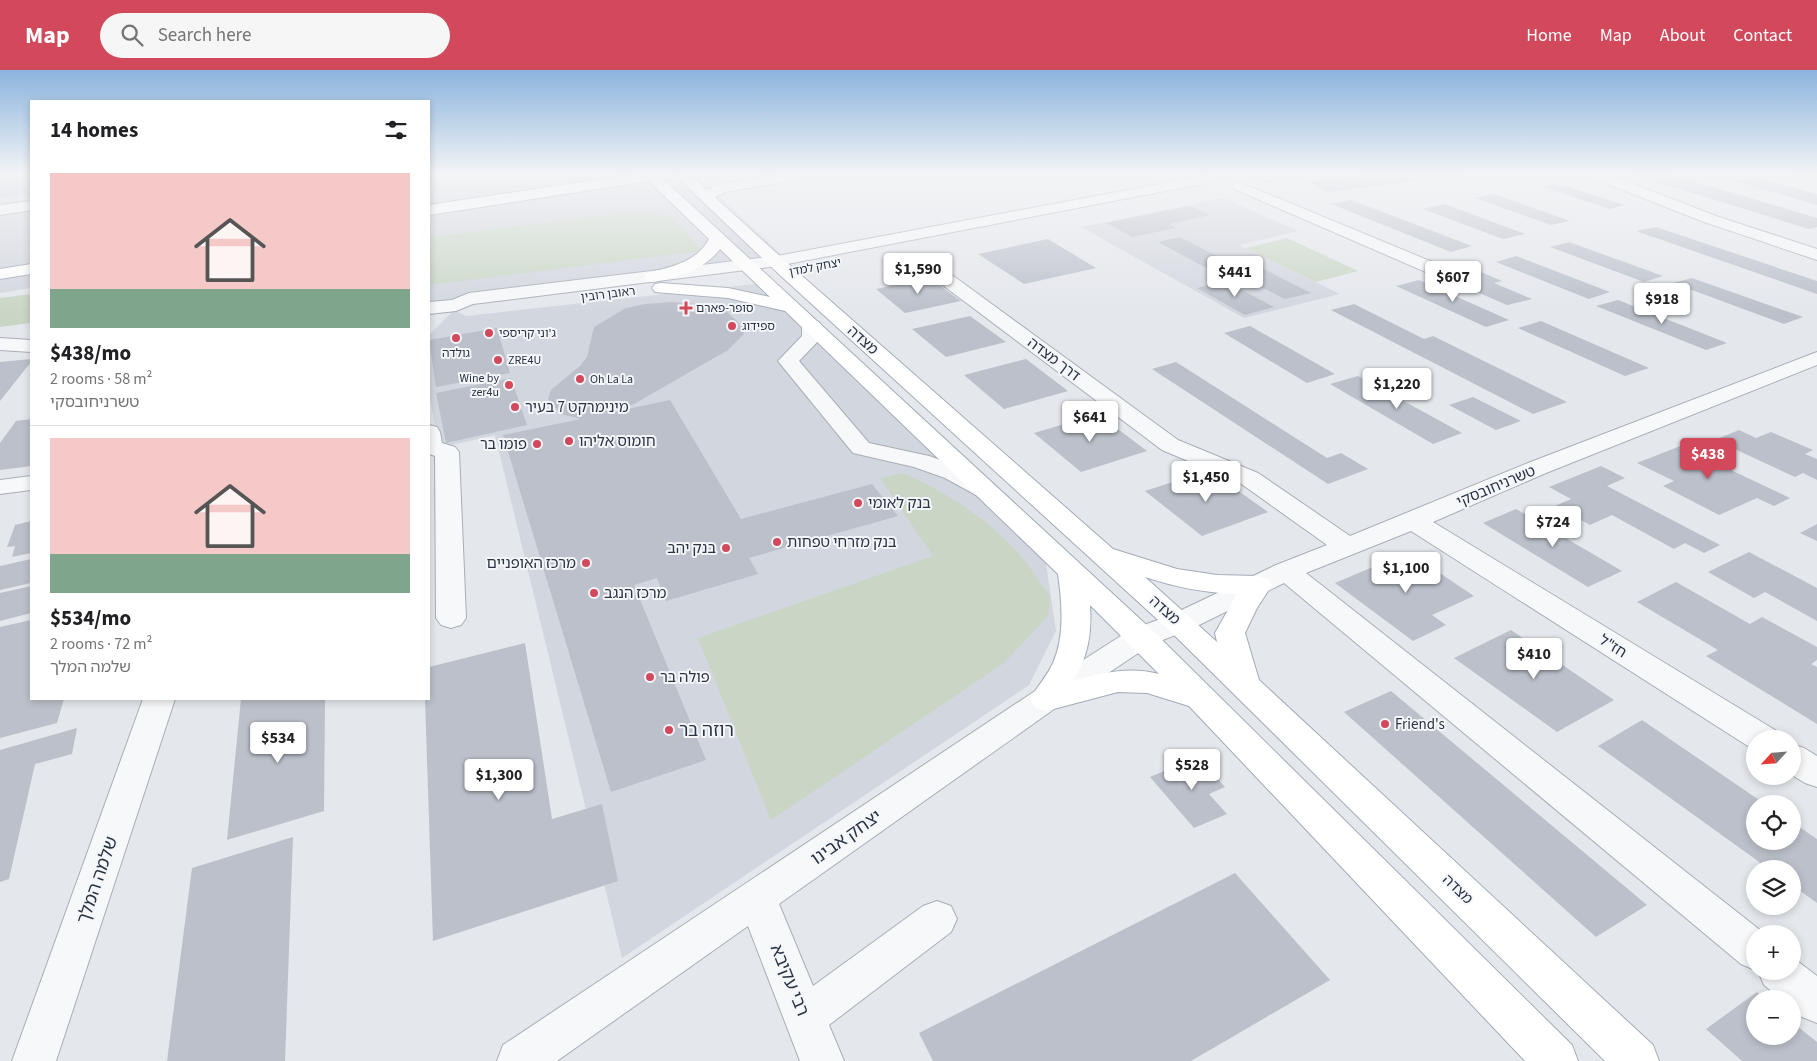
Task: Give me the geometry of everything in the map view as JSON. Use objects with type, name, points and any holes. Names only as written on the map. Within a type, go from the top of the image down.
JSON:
[{"type":"main road","name":"מצדה","points":[[699,219],[1141,637],[1556,1061]]},
{"type":"main road","name":"מצדה","points":[[731,219],[1179,623],[1637,1061]]},
{"type":"main road","points":[[657,283],[698,262],[714,248],[718,237]]},
{"type":"main road","points":[[8,256],[30,253]]},
{"type":"main road","points":[[0,274],[30,269]]},
{"type":"main road","points":[[657,283],[728,293],[792,308]]},
{"type":"main road","points":[[1102,554],[1174,577],[1217,584],[1272,578]]},
{"type":"main road","points":[[1046,699],[1071,656],[1076,593],[1071,572]]},
{"type":"main road","points":[[1244,684],[1230,633],[1243,606],[1272,578]]},
{"type":"main road","points":[[1046,699],[1118,681],[1147,682],[1199,697]]},
{"type":"street","name":"יצחק למדן","points":[[755,271],[1017,219]]},
{"type":"street","points":[[1317,219],[1441,272]]},
{"type":"street","points":[[1710,219],[1742,237],[1804,251],[1817,256]]},
{"type":"street","points":[[1804,251],[1817,266]]},
{"type":"street","points":[[430,292],[457,296],[682,260]]},
{"type":"street","name":"ראובן רובין","points":[[430,308],[457,296],[472,310],[755,271]]},
{"type":"street","name":"דרך מצדה","points":[[942,276],[1170,445],[1249,478],[1348,547]]},
{"type":"street","points":[[430,323],[457,296]]},
{"type":"street","points":[[812,326],[812,337],[788,361],[861,448],[921,460],[954,473],[986,491]]},
{"type":"street","points":[[0,344],[30,346]]},
{"type":"street","name":"טשרניחובסקי","points":[[1179,623],[1272,578],[1537,468],[1817,358]]},
{"type":"street","points":[[430,440],[431,447],[447,452],[451,618]]},
{"type":"street","points":[[0,487],[30,483]]},
{"type":"street","name":"חז\"ל","points":[[1413,521],[1749,730]]},
{"type":"street","points":[[1272,578],[1746,945]]},
{"type":"street","name":"יצחק אבינו","points":[[519,1061],[1046,699],[1141,637],[1179,623]]},
{"type":"street","name":"שלמה המלך","points":[[34,1061],[159,700]]},
{"type":"street","points":[[1801,763],[1817,773]]},
{"type":"street","name":"רבי עקיבא","points":[[757,899],[822,1061]]},
{"type":"street","points":[[805,1018],[937,919]]},
{"type":"street","points":[[1791,980],[1817,1002]]},
{"type":"shaded area","points":[[0,219],[30,219],[30,288],[0,293]]},
{"type":"shaded area","points":[[430,219],[744,219],[785,258],[430,303]]},
{"type":"shaded area","points":[[1119,219],[1272,219],[1298,231],[1239,245],[1340,294],[1244,318],[1081,227]]},
{"type":"shaded area","points":[[755,284],[1046,563],[1056,631],[1029,685],[622,958],[495,435],[439,448],[430,399],[430,334],[454,310],[466,316]]},
{"type":"green space","points":[[572,219],[671,219],[681,227],[701,251],[430,285],[430,237]]},
{"type":"green space","points":[[1287,238],[1358,271],[1316,282],[1246,248]]},
{"type":"green space","points":[[30,294],[30,323],[0,327],[0,298]]},
{"type":"green space","points":[[903,473],[935,489],[966,508],[1008,542],[1024,560],[1050,596],[1048,616],[1004,663],[771,820],[698,638],[933,556],[880,478]]},
{"type":"building","points":[[1125,219],[1191,219],[1169,224],[1176,228],[1132,237],[1106,223]]},
{"type":"building","points":[[1369,219],[1402,219],[1472,246],[1451,252]]},
{"type":"building","points":[[1450,219],[1486,219],[1525,234],[1503,239]]},
{"type":"building","points":[[1535,219],[1565,219],[1570,221],[1551,225]]},
{"type":"building","points":[[1777,219],[1817,219],[1817,227],[1809,229]]},
{"type":"building","points":[[1656,227],[1817,281],[1817,294],[1636,231]]},
{"type":"building","points":[[1180,237],[1238,267],[1252,263],[1311,293],[1285,299],[1235,274],[1223,277],[1158,242]]},
{"type":"building","points":[[1048,239],[1096,268],[1024,284],[978,254]]},
{"type":"building","points":[[1569,242],[1663,276],[1644,282],[1550,247]]},
{"type":"building","points":[[1516,256],[1610,292],[1589,299],[1496,262]]},
{"type":"building","points":[[1481,272],[1502,281],[1494,283],[1532,299],[1507,305],[1463,286],[1476,283],[1462,277]]},
{"type":"building","points":[[930,278],[961,301],[905,313],[876,289]]},
{"type":"building","points":[[1692,278],[1803,317],[1784,324],[1673,283]]},
{"type":"building","points":[[1419,280],[1509,320],[1486,327],[1396,286]]},
{"type":"building","points":[[1225,281],[1274,307],[1245,315],[1197,288]]},
{"type":"building","points":[[1618,300],[1727,343],[1706,350],[1596,306]]},
{"type":"building","name":"מרכז הנגב","points":[[671,302],[700,304],[727,312],[738,322],[744,334],[728,350],[634,404],[604,414],[670,400],[741,519],[872,484],[898,516],[749,558],[758,574],[666,601],[657,578],[634,585],[706,760],[611,792],[503,435],[581,419],[561,414],[548,399],[551,390],[580,366],[587,357],[594,327],[626,308]]},
{"type":"building","points":[[1354,304],[1424,339],[1433,336],[1567,402],[1533,414],[1331,310]]},
{"type":"building","points":[[970,316],[1006,342],[946,357],[912,329]]},
{"type":"building","points":[[1541,321],[1649,368],[1625,376],[1518,328]]},
{"type":"building","points":[[1250,326],[1335,374],[1307,383],[1224,333]]},
{"type":"building","points":[[497,328],[510,373],[436,387],[430,340]]},
{"type":"building","points":[[30,359],[30,363],[0,401],[0,362]]},
{"type":"building","points":[[1026,359],[1068,391],[1004,409],[964,375]]},
{"type":"building","points":[[1176,362],[1327,458],[1341,453],[1368,469],[1328,484],[1152,369]]},
{"type":"building","points":[[1358,376],[1462,433],[1433,444],[1330,384]]},
{"type":"building","points":[[511,378],[527,425],[446,443],[436,393]]},
{"type":"building","points":[[1473,397],[1521,421],[1496,430],[1449,405]]},
{"type":"building","points":[[1098,414],[1147,451],[1081,472],[1034,433]]},
{"type":"building","points":[[30,419],[30,466],[0,470],[0,443],[16,421]]},
{"type":"building","points":[[1739,430],[1756,438],[1771,432],[1813,450],[1805,454],[1817,459],[1817,480],[1803,473],[1795,477],[1715,440]]},
{"type":"building","points":[[1688,443],[1723,460],[1716,463],[1790,498],[1774,506],[1757,498],[1719,515],[1663,486],[1674,481],[1637,463]]},
{"type":"building","points":[[1601,466],[1625,478],[1607,486],[1720,545],[1704,553],[1685,543],[1674,549],[1612,515],[1590,525],[1555,506],[1571,499],[1549,487]]},
{"type":"building","points":[[1209,470],[1268,512],[1202,536],[1145,491]]},
{"type":"building","points":[[1516,509],[1622,571],[1588,587],[1483,523]]},
{"type":"building","points":[[30,521],[30,553],[12,557],[15,546],[7,547],[15,525]]},
{"type":"building","points":[[1817,524],[1817,541],[1800,533]]},
{"type":"building","points":[[1408,552],[1474,596],[1432,615],[1446,625],[1413,641],[1335,583]]},
{"type":"building","points":[[1749,552],[1817,588],[1817,621],[1765,592],[1754,598],[1708,572]]},
{"type":"building","points":[[30,559],[30,583],[0,590],[0,566]]},
{"type":"building","points":[[1676,582],[1750,624],[1762,617],[1817,647],[1817,660],[1811,664],[1817,667],[1817,724],[1706,656],[1718,650],[1637,602]]},
{"type":"building","points":[[30,586],[30,613],[0,621],[0,593]]},
{"type":"building","points":[[30,620],[30,700],[64,700],[57,723],[0,738],[0,627]]},
{"type":"building","points":[[1511,630],[1614,700],[1557,732],[1454,658]]},
{"type":"building","points":[[525,643],[552,819],[602,804],[618,881],[433,941],[425,700],[430,700],[430,667]]},
{"type":"building","points":[[1391,691],[1647,905],[1596,937],[1344,712]]},
{"type":"building","points":[[241,700],[325,700],[324,811],[227,840]]},
{"type":"building","points":[[1642,720],[1752,795],[1746,795],[1746,850],[1801,850],[1801,828],[1817,839],[1817,903],[1801,891],[1801,860],[1756,860],[1598,746]]},
{"type":"building","points":[[77,728],[72,754],[35,764],[9,879],[0,882],[0,750]]},
{"type":"building","points":[[1198,757],[1225,787],[1209,794],[1227,814],[1194,828],[1150,777]]},
{"type":"building","points":[[293,837],[285,1061],[167,1061],[192,868]]},
{"type":"building","points":[[1235,873],[1330,980],[1191,1061],[933,1061],[919,1033]]},
{"type":"building","points":[[1746,1000],[1746,1045],[1801,1045],[1801,1029],[1817,1042],[1817,1061],[1742,1061],[1706,1029]]},
{"type":"place","name":"סופר-פארם","points":[[686,308]]},
{"type":"place","name":"ספידוג","points":[[732,326]]},
{"type":"place","name":"ג'וני קריספי","points":[[489,333]]},
{"type":"place","name":"גולדה","points":[[456,338]]},
{"type":"place","name":"ZRE4U","points":[[498,360]]},
{"type":"place","name":"Oh La La","points":[[580,379]]},
{"type":"place","name":"Wine by zer4u","points":[[509,385]]},
{"type":"place","name":"מינימרקט 7 בעיר","points":[[515,407]]},
{"type":"place","name":"חומוס אליהו","points":[[569,441]]},
{"type":"place","name":"פומו בר","points":[[537,444]]},
{"type":"place","name":"בנק לאומי","points":[[858,503]]},
{"type":"place","name":"בנק מזרחי טפחות","points":[[777,542]]},
{"type":"place","name":"בנק יהב","points":[[726,548]]},
{"type":"place","name":"מרכז האופניים","points":[[586,563]]},
{"type":"place","name":"מרכז הנגב","points":[[594,593]]},
{"type":"place","name":"פולה בר","points":[[650,677]]},
{"type":"place","name":"Friend's","points":[[1385,724]]},
{"type":"place","name":"רוזה בר","points":[[669,730]]}]
